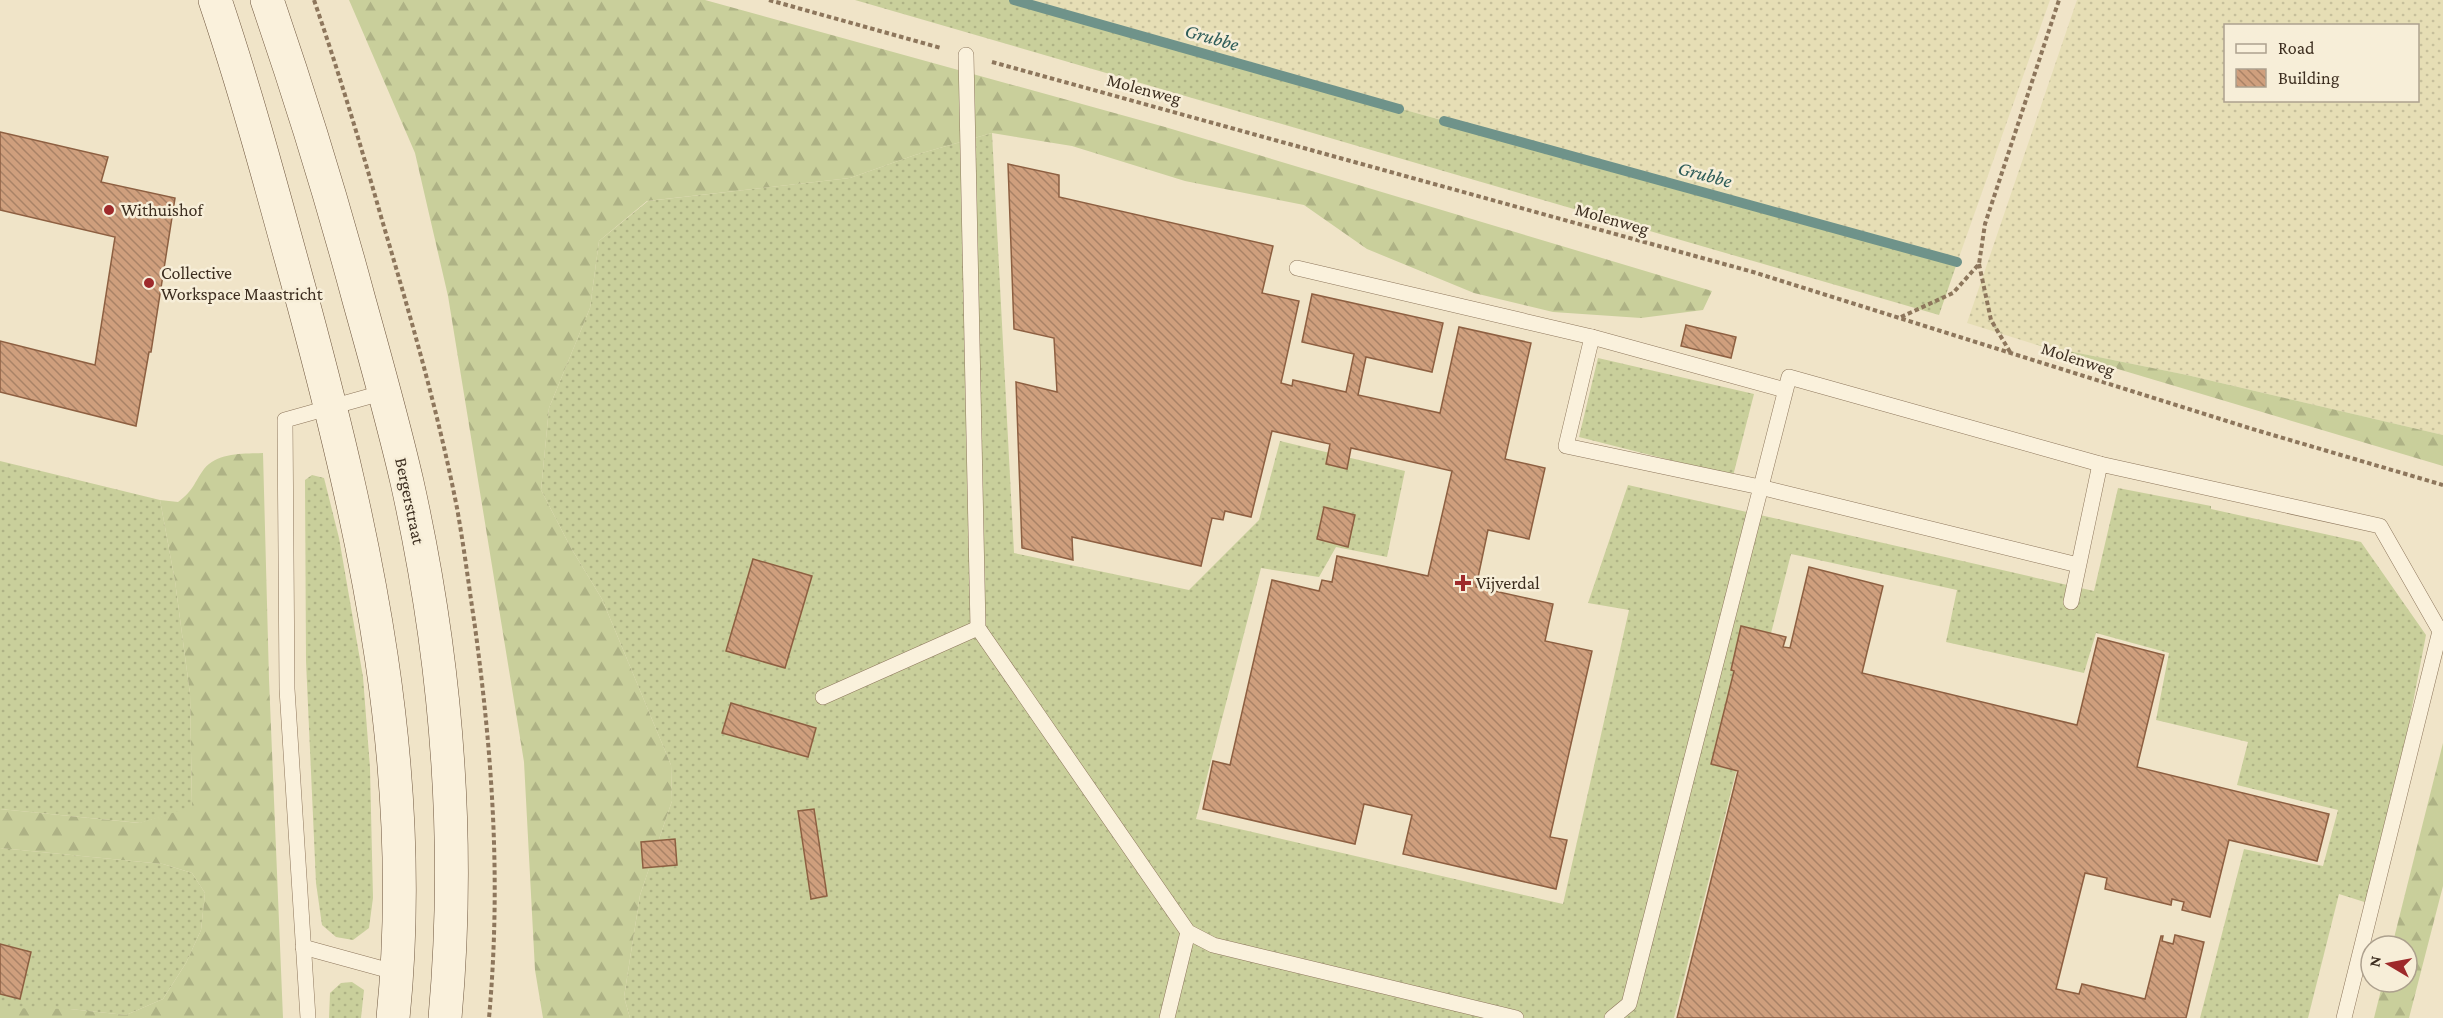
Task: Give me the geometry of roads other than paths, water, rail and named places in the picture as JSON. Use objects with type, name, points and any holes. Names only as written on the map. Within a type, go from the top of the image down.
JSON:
[{"type":"main road","points":[[215,0],[255,128],[331,407],[354,499],[369,580],[386,682],[399,846],[398,973],[393,1018]]},
{"type":"main road","name":"Bergerstraat","points":[[267,0],[315,148],[385,392],[407,484],[424,571],[437,654],[447,752],[452,873],[445,1018]]},
{"type":"lane","points":[[966,55],[978,628],[1188,932],[1213,945],[1516,1018]]},
{"type":"lane","points":[[1297,268],[1592,337],[1785,390]]},
{"type":"lane","points":[[1592,337],[1566,446],[1760,487],[2078,565]]},
{"type":"lane","points":[[1612,1018],[1629,1004],[1788,377],[2100,464],[2380,526],[2440,631],[2344,1018]]},
{"type":"lane","points":[[308,1018],[286,689],[285,420],[385,392]]},
{"type":"lane","points":[[2070,602],[2100,464]]},
{"type":"lane","points":[[823,697],[978,628]]},
{"type":"lane","points":[[1167,1018],[1188,932]]},
{"type":"lane","points":[[303,946],[398,973]]},
{"type":"waterway","name":"Grubbe","points":[[1014,0],[1399,109]]},
{"type":"waterway","name":"Grubbe","points":[[1444,121],[1957,262]]},
{"type":"place","name":"Withuishof","points":[[109,210]]},
{"type":"place","name":"Collective Workspace Maastricht","points":[[149,283]]},
{"type":"place","name":"Vijverdal","points":[[1463,583]]}]
